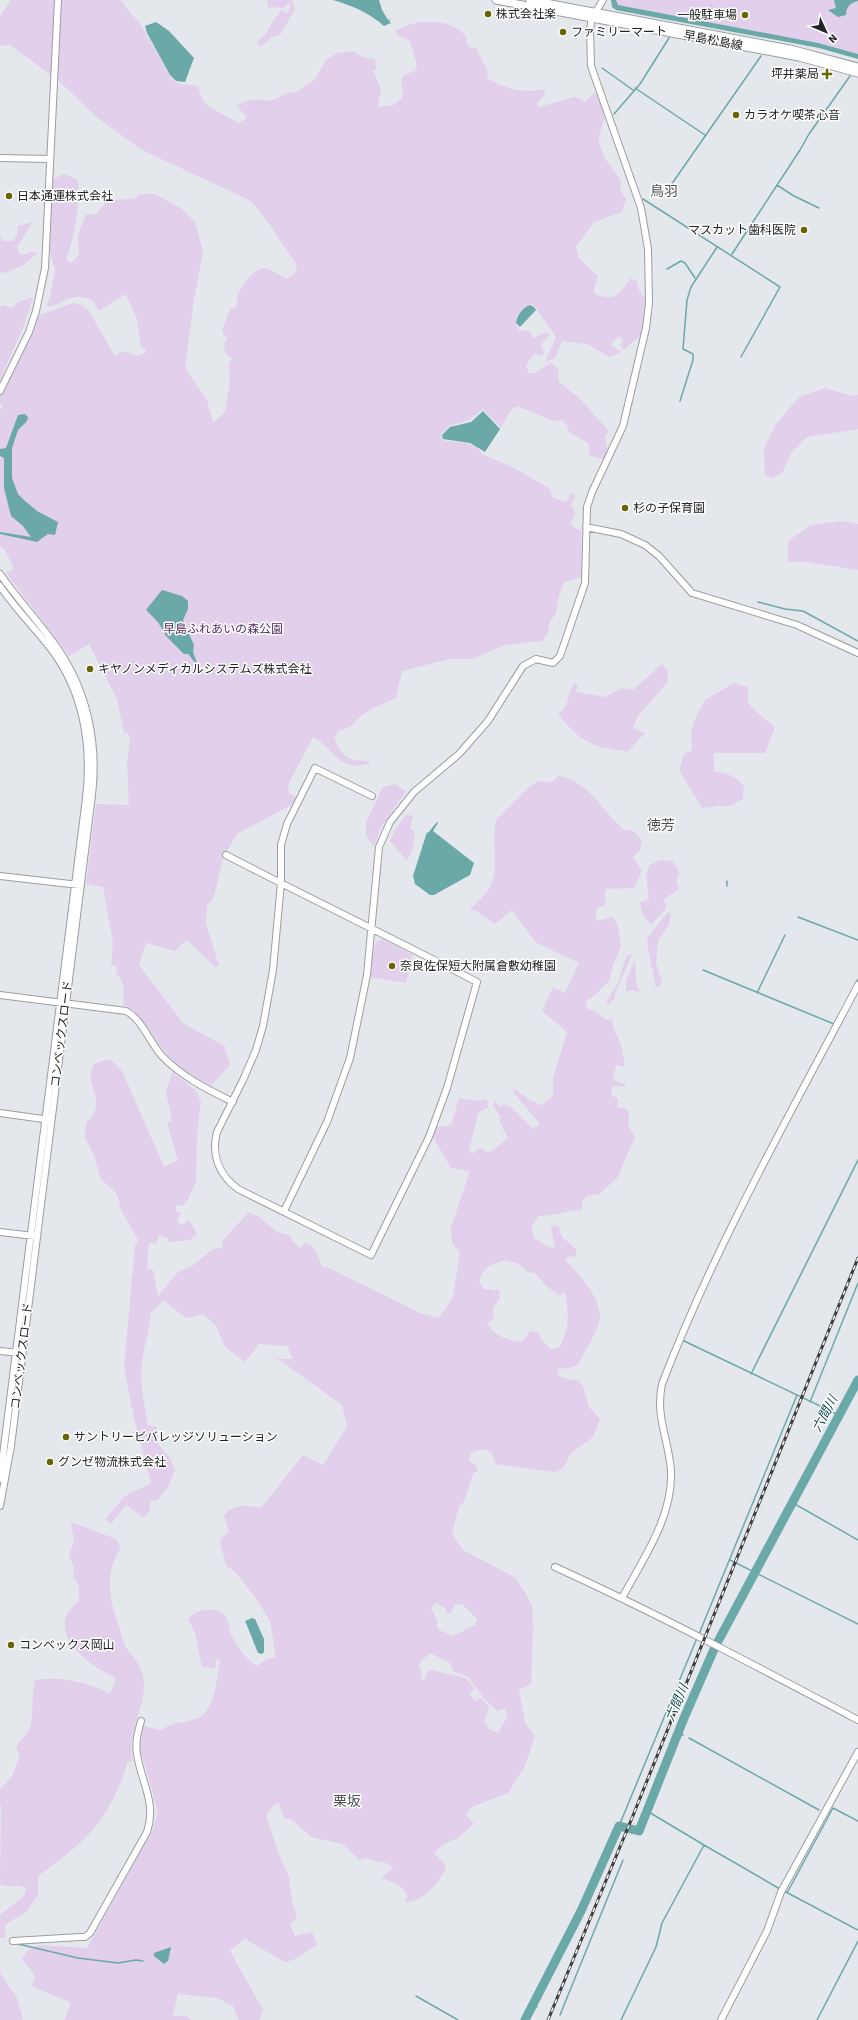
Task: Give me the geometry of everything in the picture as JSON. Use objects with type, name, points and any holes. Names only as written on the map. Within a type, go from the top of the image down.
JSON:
[{"type":"main road","name":"早島松島線","points":[[496,0],[594,15],[790,49],[858,67]]},
{"type":"main road","name":"早島松島線","points":[[530,0],[594,15],[799,57],[858,73]]},
{"type":"street","points":[[0,391],[29,332],[40,289],[46,251],[58,0]]},
{"type":"street","points":[[284,1211],[327,1122],[350,1058],[362,1006],[372,928],[379,847],[395,813],[414,792],[471,741],[496,711],[523,666],[536,659],[553,663],[560,656],[586,583],[587,507],[592,492],[623,426],[646,328],[649,303],[649,270],[646,230],[626,163],[591,66],[589,35],[594,15],[603,0]]},
{"type":"street","points":[[0,158],[50,159]]},
{"type":"street","points":[[586,527],[621,534],[645,544],[659,556],[692,593],[797,625],[858,653]]},
{"type":"street","name":"コンベックスロード","points":[[0,574],[67,663],[78,685],[87,713],[93,741],[94,778],[78,885],[35,1236],[0,1479]]},
{"type":"street","points":[[1,590],[8,586]]},
{"type":"street","name":"コンベックスロード","points":[[1,590],[54,653],[63,667],[77,696],[83,714],[89,760],[89,775],[78,885]]},
{"type":"street","points":[[226,855],[281,883],[372,928],[477,982],[447,1088],[422,1152],[371,1255],[238,1188],[227,1180],[220,1170],[215,1157],[215,1139],[256,1050],[268,1008],[281,883],[280,849],[287,824],[315,768],[372,796]]},
{"type":"street","points":[[0,876],[78,885]]},
{"type":"street","points":[[622,1598],[659,1528],[669,1497],[671,1471],[660,1418],[659,1396],[662,1384],[716,1262],[755,1181],[858,985]]},
{"type":"street","points":[[0,995],[121,1010],[130,1013],[138,1021],[155,1047],[174,1067],[191,1080],[232,1102]]},
{"type":"street","points":[[0,1113],[49,1119]]},
{"type":"street","points":[[0,1232],[35,1236]]},
{"type":"street","points":[[0,1351],[19,1353]]},
{"type":"street","name":"コンベックスロード","points":[[0,1506],[11,1446],[19,1353]]},
{"type":"street","points":[[555,1567],[713,1643],[858,1720]]},
{"type":"street","points":[[13,1941],[85,1937],[90,1934],[147,1832],[151,1821],[150,1804],[136,1753],[137,1737],[141,1721]]},
{"type":"street","points":[[721,2020],[767,1931],[783,1889],[858,1752]]},
{"type":"green space","name":"早島ふれあいの森公園","points":[[11,0],[120,0],[141,25],[173,81],[180,84],[198,86],[202,99],[209,107],[239,123],[247,118],[237,106],[240,104],[245,101],[256,99],[270,100],[279,98],[283,94],[296,92],[315,79],[326,60],[337,53],[353,51],[363,57],[375,59],[376,69],[373,71],[381,89],[378,107],[394,105],[403,97],[401,80],[404,75],[415,71],[417,66],[410,41],[397,35],[396,31],[413,24],[423,22],[444,23],[461,31],[467,38],[466,42],[469,47],[476,48],[489,74],[486,78],[520,91],[535,91],[542,89],[546,93],[537,104],[539,107],[574,97],[579,98],[584,102],[596,92],[605,116],[598,140],[604,157],[621,181],[620,189],[626,199],[622,212],[594,222],[576,247],[579,258],[598,276],[594,293],[606,297],[616,295],[624,288],[631,278],[638,282],[639,290],[645,297],[641,335],[624,350],[620,346],[623,340],[619,336],[610,345],[621,351],[620,353],[609,357],[587,344],[562,341],[555,358],[545,362],[556,337],[533,304],[524,307],[516,317],[519,330],[530,331],[533,338],[547,332],[550,335],[541,344],[544,352],[542,356],[534,354],[526,365],[529,373],[535,373],[551,363],[559,370],[558,381],[579,398],[609,431],[605,436],[608,451],[605,460],[589,455],[589,444],[569,432],[567,425],[562,420],[553,421],[517,406],[510,411],[501,428],[483,409],[469,420],[449,426],[441,434],[441,438],[445,441],[466,443],[476,447],[484,455],[510,466],[549,488],[553,498],[566,502],[571,493],[576,495],[571,505],[576,514],[570,523],[576,529],[581,530],[582,577],[564,582],[559,596],[556,614],[550,621],[547,636],[542,641],[505,645],[472,659],[450,659],[402,671],[396,698],[373,708],[358,718],[352,726],[339,731],[334,738],[340,750],[347,757],[356,760],[369,761],[370,763],[360,766],[344,763],[321,742],[313,737],[288,785],[289,793],[296,798],[293,804],[237,834],[223,858],[214,897],[207,905],[206,923],[219,966],[214,966],[187,940],[175,951],[146,943],[139,965],[183,1023],[226,1047],[225,1049],[230,1065],[211,1086],[176,1063],[161,1047],[142,1019],[130,1008],[123,1005],[123,984],[116,973],[117,966],[111,965],[113,942],[103,887],[86,884],[96,804],[129,805],[127,762],[130,739],[128,733],[124,733],[117,699],[89,644],[69,656],[6,573],[14,569],[5,550],[0,546],[0,411],[3,405],[0,403],[0,396],[23,354],[37,316],[73,303],[83,306],[89,311],[115,356],[125,351],[138,356],[145,353],[146,348],[141,347],[137,319],[126,294],[99,311],[93,301],[81,297],[71,298],[50,307],[46,305],[50,298],[55,270],[50,252],[53,179],[64,174],[78,180],[76,221],[66,259],[70,263],[74,261],[79,254],[78,235],[86,214],[96,215],[107,200],[134,199],[139,194],[155,194],[182,209],[195,222],[203,252],[194,299],[185,368],[207,400],[213,423],[225,412],[230,381],[229,364],[232,358],[225,353],[224,343],[227,339],[222,331],[230,309],[235,308],[238,302],[236,299],[241,289],[248,278],[257,270],[268,269],[287,279],[295,273],[297,265],[262,214],[251,201],[142,150],[99,119],[59,81],[10,45],[0,46],[0,16]]},
{"type":"green space","points":[[267,0],[292,0],[295,9],[280,35],[271,38],[260,47],[257,42],[266,34],[276,16],[277,17],[281,10],[287,13],[291,5],[289,3],[283,8],[268,7]]},
{"type":"green space","points":[[616,0],[858,0],[858,54],[818,43],[618,5]]},
{"type":"green space","points":[[33,222],[17,247],[19,253],[22,255],[30,252],[38,253],[22,266],[5,273],[0,272],[0,237],[3,241],[12,241],[17,236],[18,226]]},
{"type":"green space","points":[[33,297],[24,326],[0,380],[0,307],[5,305],[10,308],[14,307],[16,303]]},
{"type":"green space","points":[[825,388],[852,396],[858,395],[858,429],[807,437],[791,453],[783,472],[773,478],[765,475],[764,448],[776,424],[799,397]]},
{"type":"green space","points":[[841,521],[858,524],[858,570],[807,562],[788,562],[788,541],[811,525]]},
{"type":"green space","points":[[662,664],[667,670],[668,682],[638,716],[633,728],[645,733],[627,752],[598,746],[585,740],[573,731],[558,714],[566,706],[570,691],[575,683],[578,684],[576,692],[606,697],[621,688],[633,690]]},
{"type":"green space","points":[[734,683],[748,687],[748,702],[754,710],[775,727],[765,753],[714,753],[714,772],[730,775],[740,782],[744,786],[743,799],[732,805],[702,808],[679,770],[684,754],[692,750],[691,732],[694,721],[705,700]]},
{"type":"green space","points":[[558,776],[569,779],[578,784],[587,790],[624,830],[632,830],[642,840],[640,850],[633,857],[642,871],[634,888],[605,889],[605,906],[598,907],[595,915],[597,921],[613,917],[618,926],[621,947],[613,965],[609,981],[595,995],[585,1002],[588,1010],[593,1010],[606,1020],[612,1019],[614,1030],[621,1044],[625,1067],[616,1065],[613,1080],[625,1084],[625,1087],[612,1086],[611,1095],[618,1099],[617,1107],[626,1109],[629,1113],[628,1126],[635,1137],[617,1178],[599,1194],[587,1196],[582,1201],[582,1210],[539,1216],[531,1227],[534,1238],[547,1246],[555,1248],[551,1227],[555,1225],[559,1227],[562,1237],[576,1249],[576,1256],[568,1257],[565,1260],[590,1289],[598,1306],[600,1315],[599,1323],[578,1365],[569,1368],[557,1369],[559,1376],[572,1380],[578,1380],[583,1386],[589,1407],[600,1419],[593,1437],[570,1454],[562,1469],[555,1472],[496,1464],[491,1452],[484,1449],[470,1453],[469,1461],[475,1464],[478,1470],[473,1474],[464,1502],[459,1506],[452,1534],[463,1550],[516,1578],[532,1605],[533,1627],[531,1684],[519,1690],[525,1723],[535,1736],[525,1766],[508,1793],[472,1807],[466,1815],[474,1824],[458,1838],[444,1844],[434,1853],[446,1866],[439,1880],[419,1899],[406,1903],[405,1901],[408,1897],[401,1887],[393,1882],[381,1879],[393,1867],[387,1863],[374,1861],[367,1858],[360,1860],[343,1844],[311,1837],[292,1820],[284,1818],[279,1803],[274,1805],[266,1816],[281,1860],[289,1876],[292,1901],[297,1917],[290,1925],[295,1936],[312,1932],[317,1945],[293,1960],[285,1962],[245,1939],[230,1951],[263,2010],[259,2020],[239,2020],[233,2006],[217,1998],[178,1994],[173,2016],[187,2016],[192,2020],[64,2020],[71,2003],[34,1987],[32,1984],[35,1976],[22,1959],[27,1951],[39,1945],[87,1948],[152,1832],[158,1812],[140,1748],[143,1726],[161,1730],[169,1725],[196,1719],[202,1715],[207,1710],[211,1702],[218,1675],[220,1660],[216,1659],[215,1668],[202,1667],[195,1633],[188,1619],[200,1611],[215,1610],[220,1612],[227,1618],[230,1632],[238,1646],[253,1663],[257,1666],[265,1660],[276,1657],[270,1621],[259,1603],[237,1574],[226,1565],[220,1542],[229,1532],[224,1516],[231,1509],[236,1507],[251,1506],[261,1508],[303,1455],[323,1465],[347,1427],[342,1405],[270,1353],[281,1359],[293,1359],[287,1346],[259,1344],[245,1362],[225,1347],[216,1326],[203,1314],[186,1318],[163,1300],[150,1314],[141,1371],[142,1387],[148,1425],[157,1427],[158,1444],[170,1458],[175,1470],[167,1489],[157,1500],[150,1502],[150,1510],[144,1518],[126,1505],[111,1524],[105,1519],[125,1496],[151,1483],[134,1418],[124,1368],[135,1246],[138,1240],[119,1206],[120,1202],[116,1193],[100,1178],[95,1157],[84,1136],[87,1121],[90,1120],[95,1112],[96,1105],[91,1080],[91,1072],[94,1064],[108,1060],[113,1062],[123,1073],[164,1167],[178,1160],[167,1123],[172,1120],[166,1092],[172,1072],[196,1091],[201,1102],[197,1132],[196,1182],[187,1201],[182,1206],[176,1205],[176,1211],[181,1213],[177,1221],[181,1225],[189,1220],[197,1234],[190,1240],[169,1242],[168,1238],[159,1235],[156,1244],[149,1242],[147,1269],[153,1270],[158,1296],[178,1272],[192,1266],[213,1249],[222,1248],[223,1240],[249,1212],[253,1215],[257,1215],[277,1232],[290,1235],[292,1241],[301,1248],[304,1243],[311,1246],[316,1252],[323,1268],[327,1267],[420,1313],[439,1318],[453,1297],[460,1252],[452,1243],[451,1227],[470,1171],[451,1168],[433,1137],[436,1127],[451,1125],[459,1098],[479,1101],[487,1099],[488,1107],[478,1113],[469,1151],[472,1154],[480,1148],[487,1152],[492,1151],[508,1138],[499,1120],[501,1117],[493,1106],[495,1101],[501,1107],[504,1104],[511,1107],[533,1129],[540,1124],[514,1093],[513,1088],[530,1100],[541,1105],[553,1096],[553,1078],[567,1032],[542,1011],[553,987],[565,993],[579,963],[535,942],[512,910],[495,924],[476,911],[469,910],[481,899],[489,888],[493,879],[495,869],[494,835],[496,820],[529,787],[539,781],[552,782]],"holes":[[[505,1260],[517,1263],[528,1272],[535,1273],[546,1286],[560,1296],[562,1293],[565,1293],[568,1320],[566,1333],[560,1347],[550,1349],[541,1339],[538,1332],[530,1331],[522,1342],[506,1339],[498,1335],[490,1328],[487,1323],[494,1319],[493,1308],[500,1298],[499,1290],[484,1289],[479,1282],[485,1269]],[[436,1603],[445,1608],[448,1614],[451,1613],[455,1604],[463,1605],[477,1619],[475,1625],[453,1636],[439,1630],[436,1624],[438,1622],[431,1608]],[[430,1653],[450,1663],[453,1671],[468,1677],[483,1697],[497,1711],[505,1708],[507,1717],[498,1733],[489,1729],[484,1722],[489,1707],[481,1698],[475,1701],[469,1693],[475,1689],[466,1678],[431,1670],[427,1672],[425,1680],[420,1679],[422,1671],[419,1668],[420,1662]]]},
{"type":"green space","points":[[395,784],[406,791],[380,829],[374,847],[366,835],[366,822],[383,787]]},
{"type":"green space","points":[[406,815],[411,815],[413,817],[410,828],[415,832],[413,848],[407,861],[390,841],[395,830]]},
{"type":"green space","points":[[660,860],[672,861],[678,869],[679,876],[676,879],[679,889],[664,899],[666,908],[651,925],[642,913],[640,902],[649,899],[646,874],[650,865]]},
{"type":"green space","points":[[670,912],[670,919],[667,927],[658,939],[656,963],[662,982],[660,986],[656,987],[647,944],[648,937],[667,913]]},
{"type":"green space","points":[[383,939],[413,955],[406,983],[371,977],[372,955],[376,944]]},
{"type":"green space","points":[[630,954],[632,955],[615,993],[615,998],[608,1005],[606,1003],[618,982],[626,957]]},
{"type":"green space","points":[[635,960],[636,981],[640,992],[632,990],[626,992],[626,980]]},
{"type":"green space","points":[[71,1522],[116,1539],[121,1548],[112,1567],[110,1576],[112,1604],[123,1641],[140,1667],[143,1675],[144,1686],[143,1697],[132,1740],[131,1751],[133,1762],[128,1761],[113,1799],[95,1828],[70,1852],[38,1876],[38,1895],[27,1911],[5,1925],[6,1938],[0,1938],[0,1915],[24,1896],[26,1887],[0,1885],[0,1789],[12,1776],[20,1756],[16,1749],[30,1728],[35,1680],[54,1679],[74,1681],[93,1686],[110,1694],[116,1678],[93,1665],[82,1656],[72,1646],[66,1635],[65,1623],[68,1612],[79,1601],[79,1587],[76,1579],[73,1579],[74,1567],[69,1555],[74,1541]]},
{"type":"green space","points":[[0,1973],[17,1998],[23,2020],[0,2020]]},
{"type":"water","points":[[333,0],[379,0],[382,10],[388,20],[391,19],[389,21],[391,23],[384,26],[360,10]]},
{"type":"water","points":[[611,0],[616,0],[618,5],[818,43],[858,54],[858,59],[819,48],[616,10],[612,7]]},
{"type":"water","points":[[834,0],[858,1],[849,6],[846,15],[838,17],[828,10],[836,8]]},
{"type":"water","points":[[156,22],[169,31],[194,58],[185,82],[176,81],[170,75],[147,33],[145,26]]},
{"type":"water","points":[[530,305],[536,310],[520,327],[516,323],[517,317],[522,310]]},
{"type":"water","points":[[483,411],[500,429],[485,452],[470,443],[443,439],[442,435],[450,427],[471,422]]},
{"type":"water","points":[[25,414],[28,417],[27,421],[18,430],[12,448],[12,478],[18,494],[24,500],[37,511],[58,522],[55,535],[48,534],[37,542],[0,534],[0,532],[31,537],[23,526],[11,516],[4,488],[4,458],[0,456],[0,449],[6,448],[18,415]]},
{"type":"water","points":[[162,590],[182,596],[188,601],[188,609],[183,620],[194,645],[193,652],[198,666],[188,654],[184,654],[166,636],[158,622],[146,610]]},
{"type":"water","points":[[437,822],[438,823],[433,831],[474,863],[470,875],[434,895],[430,895],[415,884],[413,876],[427,832],[428,833]]},
{"type":"water","points":[[252,1618],[255,1619],[264,1639],[264,1652],[262,1654],[258,1653],[245,1621]]},
{"type":"water","points":[[171,1947],[168,1961],[164,1964],[154,1956],[154,1953]]},
{"type":"waterway","points":[[614,114],[640,84],[669,38]]},
{"type":"waterway","points":[[671,185],[761,56]]},
{"type":"waterway","points":[[602,68],[633,90]]},
{"type":"waterway","points":[[732,254],[809,134],[850,76]]},
{"type":"waterway","points":[[635,88],[705,135]]},
{"type":"waterway","points":[[777,185],[794,196],[819,208]]},
{"type":"waterway","points":[[643,199],[780,287],[741,357]]},
{"type":"waterway","points":[[680,401],[693,360],[693,354],[683,349],[687,300],[691,287],[717,247]]},
{"type":"waterway","points":[[667,269],[681,261],[685,263],[695,278]]},
{"type":"waterway","points":[[758,602],[785,609],[803,611],[858,641]]},
{"type":"waterway","points":[[727,881],[727,886]]},
{"type":"waterway","points":[[798,917],[858,940]]},
{"type":"waterway","points":[[757,993],[785,935]]},
{"type":"waterway","points":[[703,970],[834,1024]]},
{"type":"waterway","points":[[856,983],[858,979]]},
{"type":"waterway","points":[[751,1374],[858,1160]]},
{"type":"waterway","points":[[810,1402],[858,1283]]},
{"type":"waterway","points":[[682,1340],[839,1415]]},
{"type":"waterway","name":"六間川","points":[[525,2020],[581,1911],[619,1826],[639,1831],[684,1718],[715,1647],[858,1380]]},
{"type":"waterway","points":[[699,1634],[797,1395]]},
{"type":"waterway","points":[[793,1503],[858,1540]]},
{"type":"waterway","points":[[730,1560],[858,1624]]},
{"type":"waterway","points":[[619,1826],[697,1638]]},
{"type":"waterway","name":"六間川","points":[[678,1732],[683,1735]]},
{"type":"waterway","points":[[689,1738],[819,1810]]},
{"type":"waterway","points":[[787,1893],[833,1808],[858,1821]]},
{"type":"waterway","points":[[621,2020],[656,1947],[662,1923],[704,1845],[647,1811]]},
{"type":"waterway","points":[[704,1845],[780,1889]]},
{"type":"waterway","points":[[560,2015],[623,1860]]},
{"type":"waterway","points":[[784,1891],[858,1930]]},
{"type":"waterway","points":[[817,2020],[858,1941]]},
{"type":"waterway","points":[[18,1944],[78,1958],[118,1963],[136,1960],[143,1961]]},
{"type":"waterway","points":[[416,1996],[458,2020]]},
{"type":"waterway","name":"六間川","points":[[533,2005],[537,2007]]},
{"type":"railway","points":[[548,2020],[632,1818],[858,1258]]},
{"type":"place","name":"株式会社楽","points":[[488,14]]},
{"type":"place","name":"一般駐車場","points":[[745,15]]},
{"type":"place","name":"ファミリーマート","points":[[563,32]]},
{"type":"place","name":"坪井薬局","points":[[827,74]]},
{"type":"place","name":"カラオケ喫茶心音","points":[[736,115]]},
{"type":"place","name":"日本通運株式会社","points":[[9,196]]},
{"type":"place","name":"マスカット歯科医院","points":[[804,230]]},
{"type":"place","name":"杉の子保育園","points":[[625,508]]},
{"type":"place","name":"キヤノンメディカルシステムズ株式会社","points":[[90,669]]},
{"type":"place","name":"奈良佐保短大附属倉敷幼稚園","points":[[392,966]]},
{"type":"place","name":"サントリービバレッジソリューション","points":[[66,1437]]},
{"type":"place","name":"グンゼ物流株式会社","points":[[50,1462]]},
{"type":"place","name":"コンベックス岡山","points":[[11,1645]]},
{"type":"district","name":"鳥羽","points":[[664,192]]},
{"type":"district","name":"徳芳","points":[[661,826]]},
{"type":"district","name":"栗坂","points":[[347,1802]]}]
